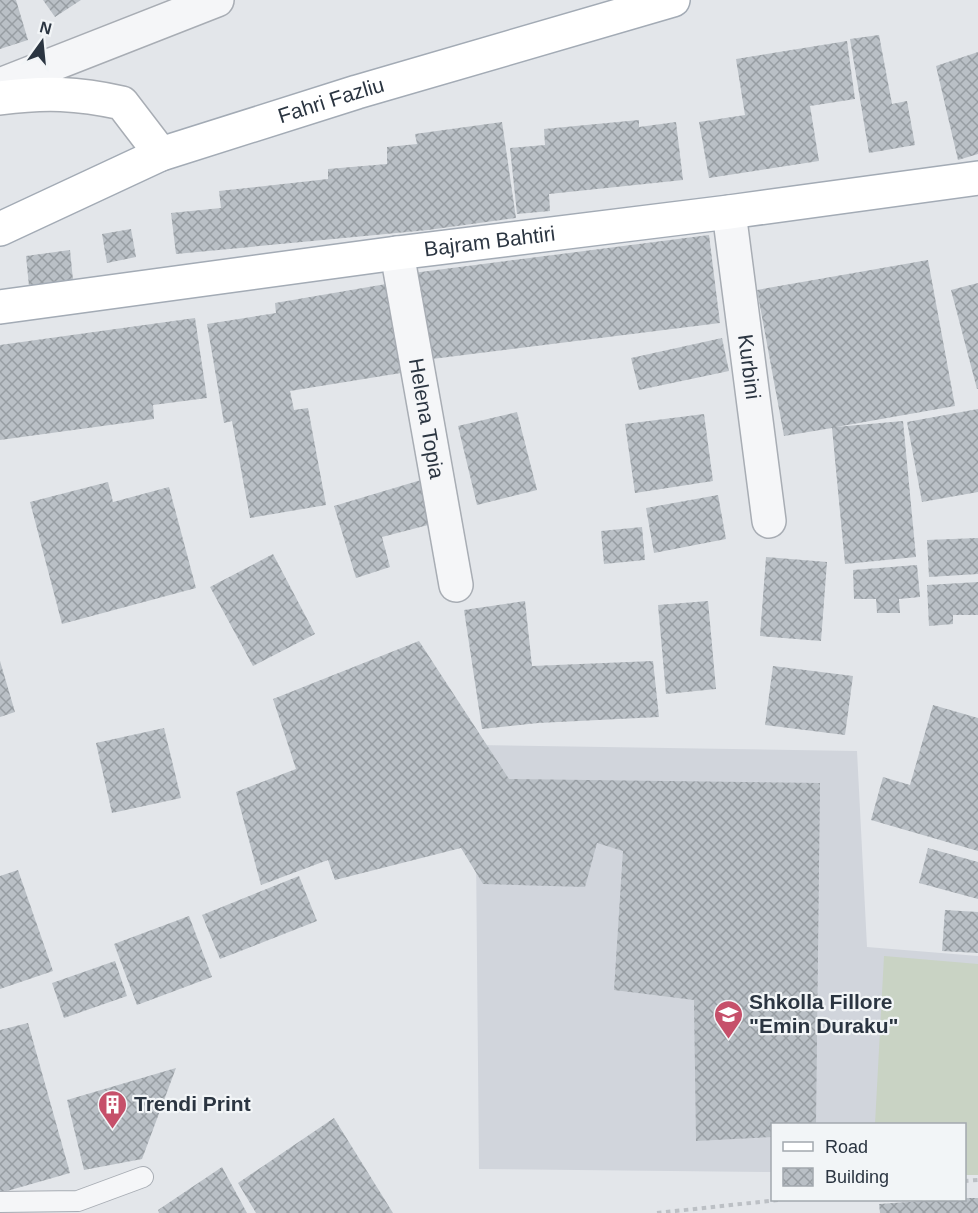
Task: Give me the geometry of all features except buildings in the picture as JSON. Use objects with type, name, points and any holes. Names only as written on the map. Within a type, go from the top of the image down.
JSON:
[{"type":"main road","name":"Fahri Fazliu","points":[[0,229],[160,154],[357,92],[673,0]]},
{"type":"main road","points":[[0,98],[32,94],[84,95],[122,103],[160,154]]},
{"type":"main road","name":"Bajram Bahtiri","points":[[0,307],[978,178]]},
{"type":"street","points":[[0,85],[217,0]]},
{"type":"street","name":"Kurbini","points":[[729,212],[769,521]]},
{"type":"street","name":"Helena Topia","points":[[397,253],[456,585]]},
{"type":"lane","points":[[0,1202],[78,1201],[143,1177]]},
{"type":"path","points":[[657,1213],[771,1201]]},
{"type":"shaded area","name":"Shkolla Fillore \"Emin Duraku\"","points":[[475,745],[857,751],[867,947],[978,956],[978,1174],[966,1131],[966,1123],[771,1123],[771,1172],[479,1169]]},
{"type":"green space","points":[[884,956],[978,964],[978,1175],[966,1175],[966,1123],[875,1123]]},
{"type":"place","name":"Shkolla Fillore \"Emin Duraku\"","points":[[728,1040]]},
{"type":"place","name":"Trendi Print","points":[[113,1130]]}]
